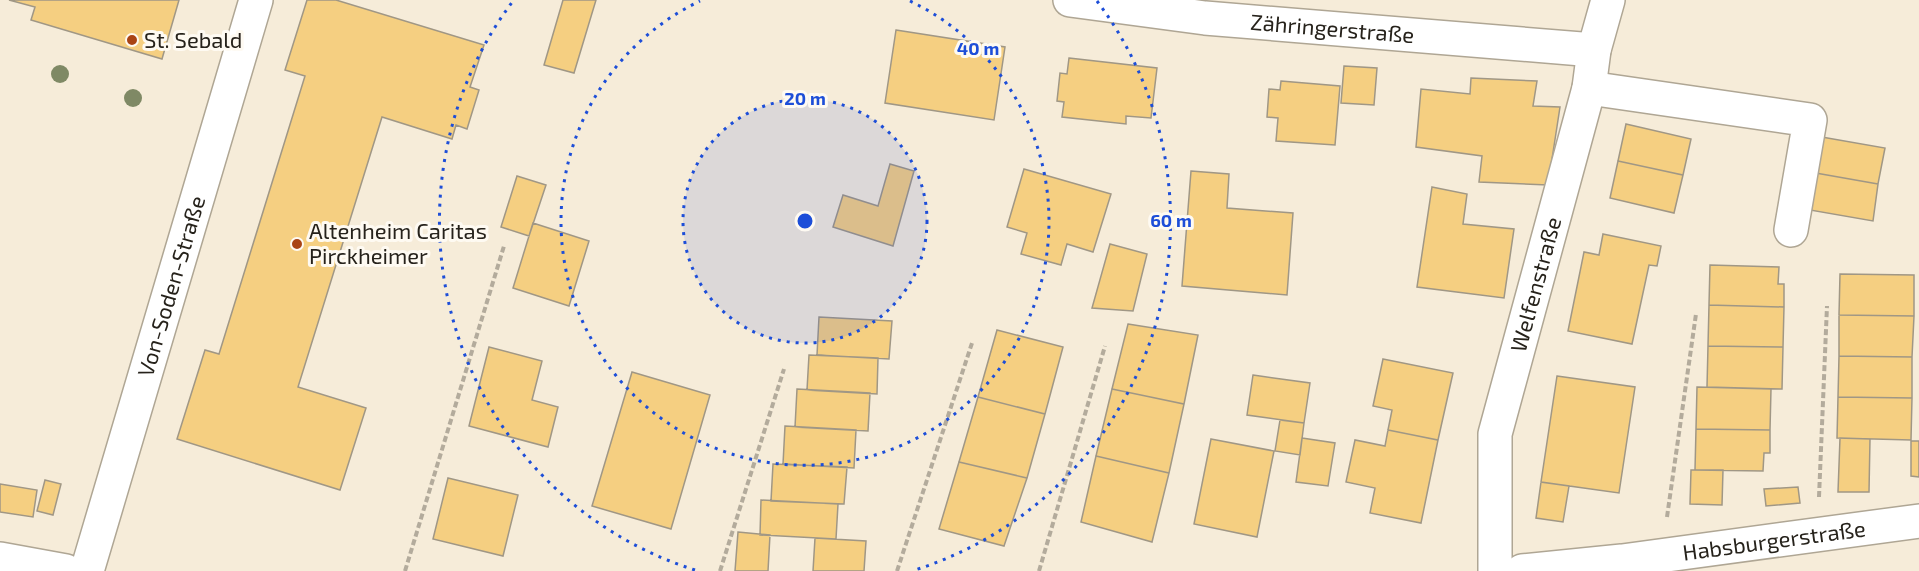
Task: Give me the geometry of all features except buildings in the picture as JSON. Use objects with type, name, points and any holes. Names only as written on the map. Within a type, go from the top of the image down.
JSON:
[{"type":"street","name":"Von-Soden-Straße","points":[[87,571],[256,0]]},
{"type":"street","name":"Zähringerstraße","points":[[1070,0],[1206,18],[1594,50]]},
{"type":"street","name":"Welfenstraße","points":[[1495,571],[1495,434],[1588,88],[1594,50],[1608,0]]},
{"type":"street","points":[[1588,88],[1810,120],[1791,230]]},
{"type":"street","name":"Habsburgerstraße","points":[[1522,571],[1622,561],[1919,521]]},
{"type":"street","points":[[0,559],[66,571]]},
{"type":"path","points":[[405,571],[504,246]]},
{"type":"path","points":[[1818,534],[1827,306]]},
{"type":"path","points":[[1662,554],[1696,314]]},
{"type":"path","points":[[897,571],[972,343]]},
{"type":"path","points":[[1039,571],[1105,346]]},
{"type":"path","points":[[720,571],[784,369]]},
{"type":"place","name":"St. Sebald","points":[[132,40]]},
{"type":"place","name":"Altenheim Caritas Pirckheimer","points":[[297,244]]}]
